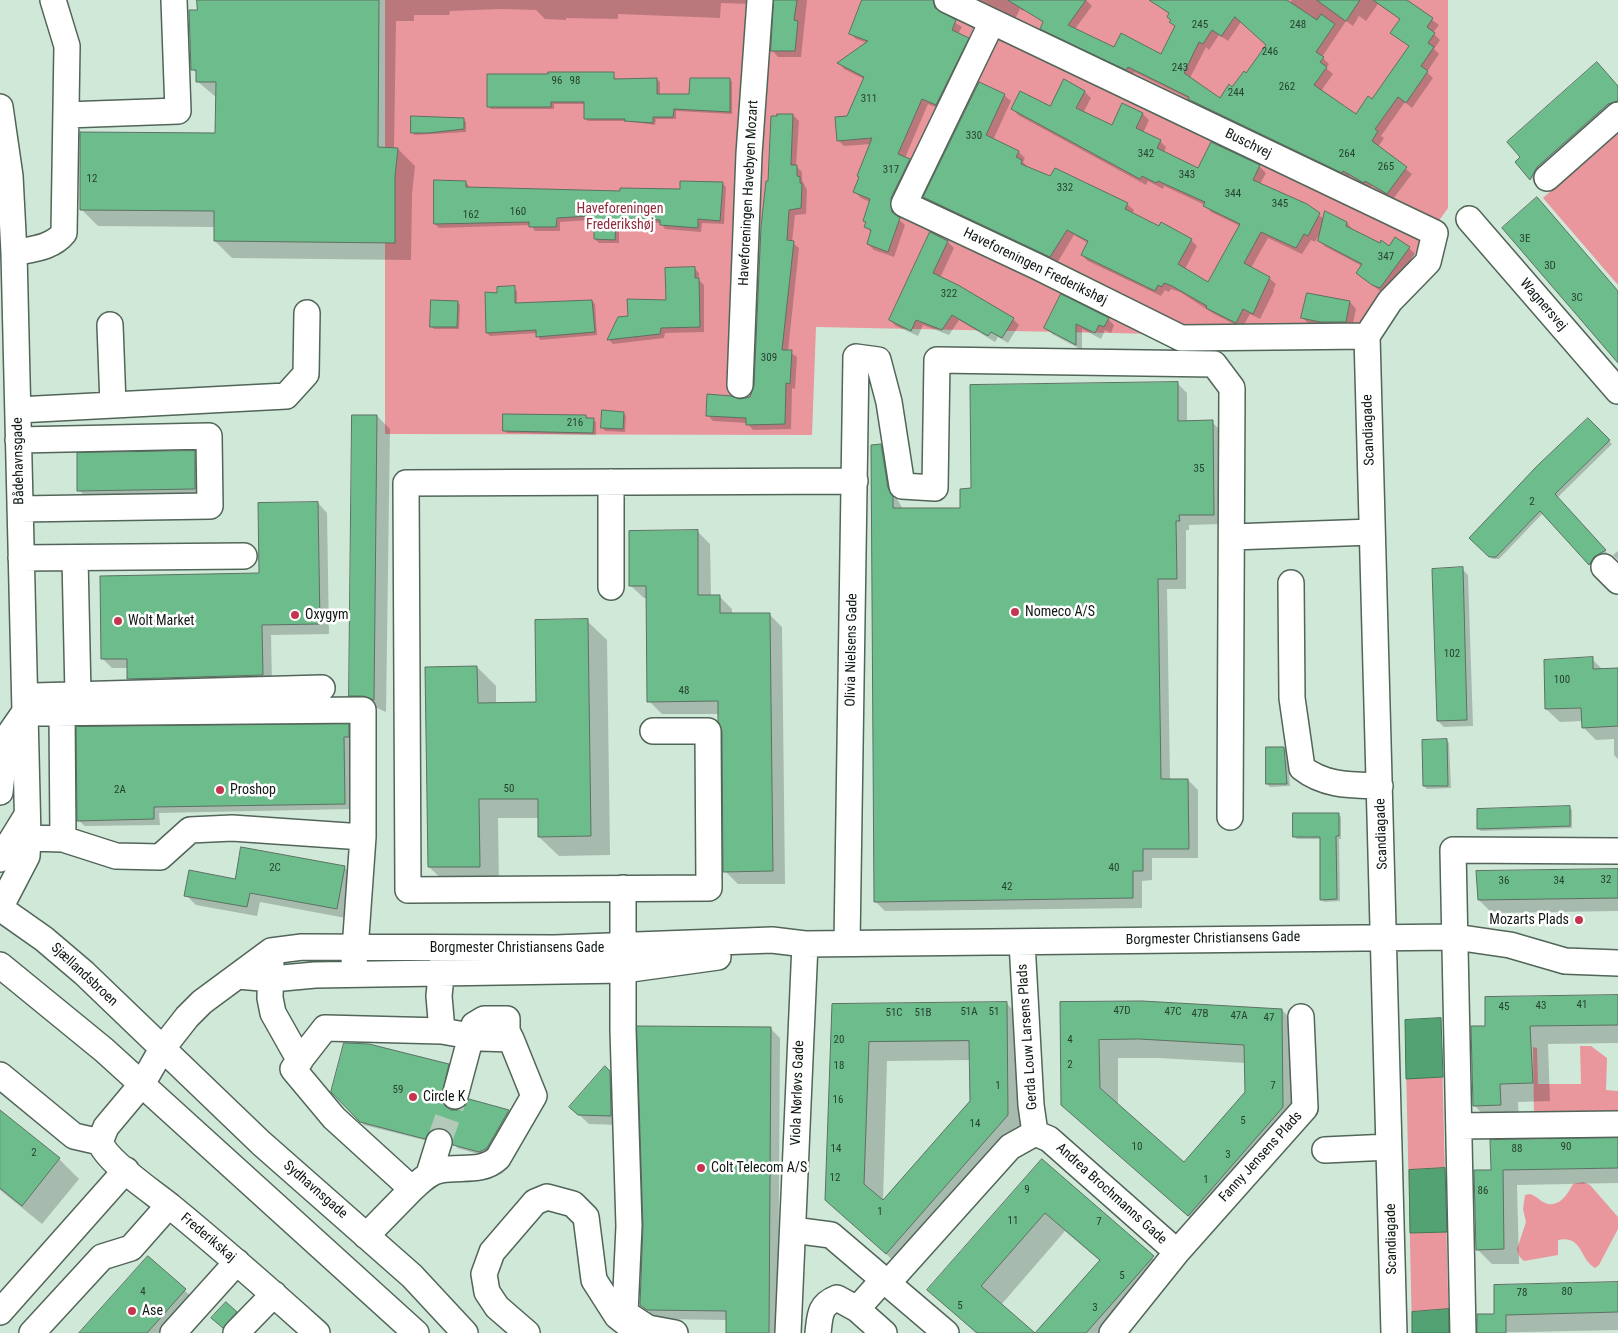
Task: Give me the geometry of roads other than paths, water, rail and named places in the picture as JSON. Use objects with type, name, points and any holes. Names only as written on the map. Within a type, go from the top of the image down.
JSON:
[{"type":"street","points":[[14,253],[48,246],[58,241],[64,233],[67,46],[53,0]]},
{"type":"street","points":[[66,115],[178,111],[174,0]]},
{"type":"street","name":"Haveforeningen Havebyen Mozart","points":[[740,385],[749,154],[760,0]]},
{"type":"street","name":"Buschvej","points":[[947,0],[1435,234],[1428,262],[1390,301],[1366,336]]},
{"type":"street","name":"Haveforeningen Frederikshøj","points":[[992,22],[904,204],[1036,266],[1181,338],[1366,336]]},
{"type":"street","name":"Bådehavnsgade","points":[[0,107],[10,176],[14,253],[8,301],[18,410],[21,558],[11,606],[24,705],[10,739],[28,826],[27,856],[0,908]]},
{"type":"street","points":[[1547,178],[1618,116]]},
{"type":"street","name":"Wagnersvej","points":[[1469,219],[1618,391]]},
{"type":"street","points":[[18,410],[286,396],[306,374],[307,313]]},
{"type":"street","points":[[110,325],[113,405]]},
{"type":"street","name":"Scandiagade","points":[[1366,336],[1385,938],[1394,1333]]},
{"type":"street","name":"Olivia Nielsens Gade","points":[[847,943],[856,357],[878,360],[889,402],[902,486],[935,488],[937,360],[1214,364],[1232,388],[1232,537]]},
{"type":"street","points":[[18,440],[209,436],[210,506],[20,509]]},
{"type":"street","points":[[653,731],[708,730],[709,888],[408,890],[406,483],[854,481]]},
{"type":"street","points":[[611,482],[611,587]]},
{"type":"street","points":[[1230,817],[1232,537],[1372,532]]},
{"type":"street","points":[[21,558],[244,556]]},
{"type":"street","points":[[63,839],[75,558]]},
{"type":"street","points":[[1291,583],[1292,698],[1302,768],[1315,778],[1335,784],[1380,786]]},
{"type":"street","points":[[24,705],[70,704],[322,688]]},
{"type":"street","points":[[70,704],[364,710],[363,837],[354,974]]},
{"type":"street","points":[[0,792],[10,739]]},
{"type":"street","points":[[0,860],[28,826],[116,856],[160,857],[190,830],[232,828],[363,837]]},
{"type":"street","points":[[1463,1333],[1453,850],[1618,851]]},
{"type":"street","points":[[623,888],[623,1030],[628,1248],[625,1312],[648,1328],[674,1333]]},
{"type":"street","name":"Sjællandsbroen","points":[[0,908],[44,938],[84,973],[162,1049]]},
{"type":"street","name":"Borgmester Christiansens Gade","points":[[238,976],[272,979],[354,974],[441,973],[624,958],[772,940],[805,944],[1455,937],[1510,945],[1565,961],[1618,963]]},
{"type":"street","name":"Gerda Louw Larsens Plads","points":[[1022,942],[1031,1105],[1035,1133]]},
{"type":"street","name":"Viola Nørløvs Gade","points":[[788,1333],[805,944]]},
{"type":"street","name":"Borgmester Christiansens Gade","points":[[142,1084],[162,1049],[187,1017],[202,1002],[271,951],[302,947],[443,948],[624,958]]},
{"type":"street","points":[[442,1031],[439,996],[443,948]]},
{"type":"street","points":[[271,951],[272,979],[270,998],[273,1013],[300,1061]]},
{"type":"street","points":[[0,965],[51,1005],[142,1084],[416,1333]]},
{"type":"street","name":"Fanny Jensens Plads","points":[[1177,1252],[1305,1108],[1300,1017]]},
{"type":"street","points":[[325,1028],[442,1031],[491,1030],[534,1096],[498,1158],[486,1167],[427,1178],[334,1118],[293,1069],[325,1028]]},
{"type":"street","points":[[460,1097],[491,1030]]},
{"type":"street","name":"Sydhavnsgade","points":[[162,1049],[261,1143],[412,1276],[465,1333]]},
{"type":"street","points":[[0,1075],[74,1136],[100,1142],[106,1127],[142,1084]]},
{"type":"street","points":[[1458,1126],[1618,1124]]},
{"type":"street","points":[[857,1309],[885,1282],[1010,1147],[1035,1133]]},
{"type":"street","name":"Andrea Brochmanns Gade","points":[[1035,1133],[1049,1139],[1177,1252],[1112,1333]]},
{"type":"street","name":"Frederikskaj","points":[[100,1142],[107,1154],[237,1262],[317,1333]]},
{"type":"street","points":[[366,1236],[427,1178],[444,1143]]},
{"type":"street","points":[[1325,1150],[1390,1147]]},
{"type":"street","points":[[0,1312],[126,1170]]},
{"type":"street","points":[[527,1333],[496,1306],[487,1292],[484,1274],[492,1252],[535,1202],[548,1197],[573,1204],[586,1216],[594,1280],[617,1316],[639,1333]]},
{"type":"street","points":[[32,1333],[102,1257],[131,1248],[169,1205]]},
{"type":"street","points":[[793,1230],[831,1235],[946,1333]]},
{"type":"street","points":[[173,1333],[237,1262]]},
{"type":"street","points":[[236,1333],[274,1294]]},
{"type":"street","points":[[818,1333],[820,1310],[828,1302],[837,1298],[857,1309],[884,1333]]},
{"type":"tunnel","points":[[439,1142],[455,1096]]},
{"type":"place","name":"Nomeco A/S","points":[[1015,612]]},
{"type":"place","name":"Oxygym","points":[[295,615]]},
{"type":"place","name":"Wolt Market","points":[[118,621]]},
{"type":"place","name":"Proshop","points":[[220,790]]},
{"type":"place","name":"Mozarts Plads","points":[[1579,920]]},
{"type":"place","name":"Circle K","points":[[413,1097]]},
{"type":"place","name":"Colt Telecom A/S","points":[[701,1168]]},
{"type":"place","name":"Ase","points":[[132,1311]]}]
